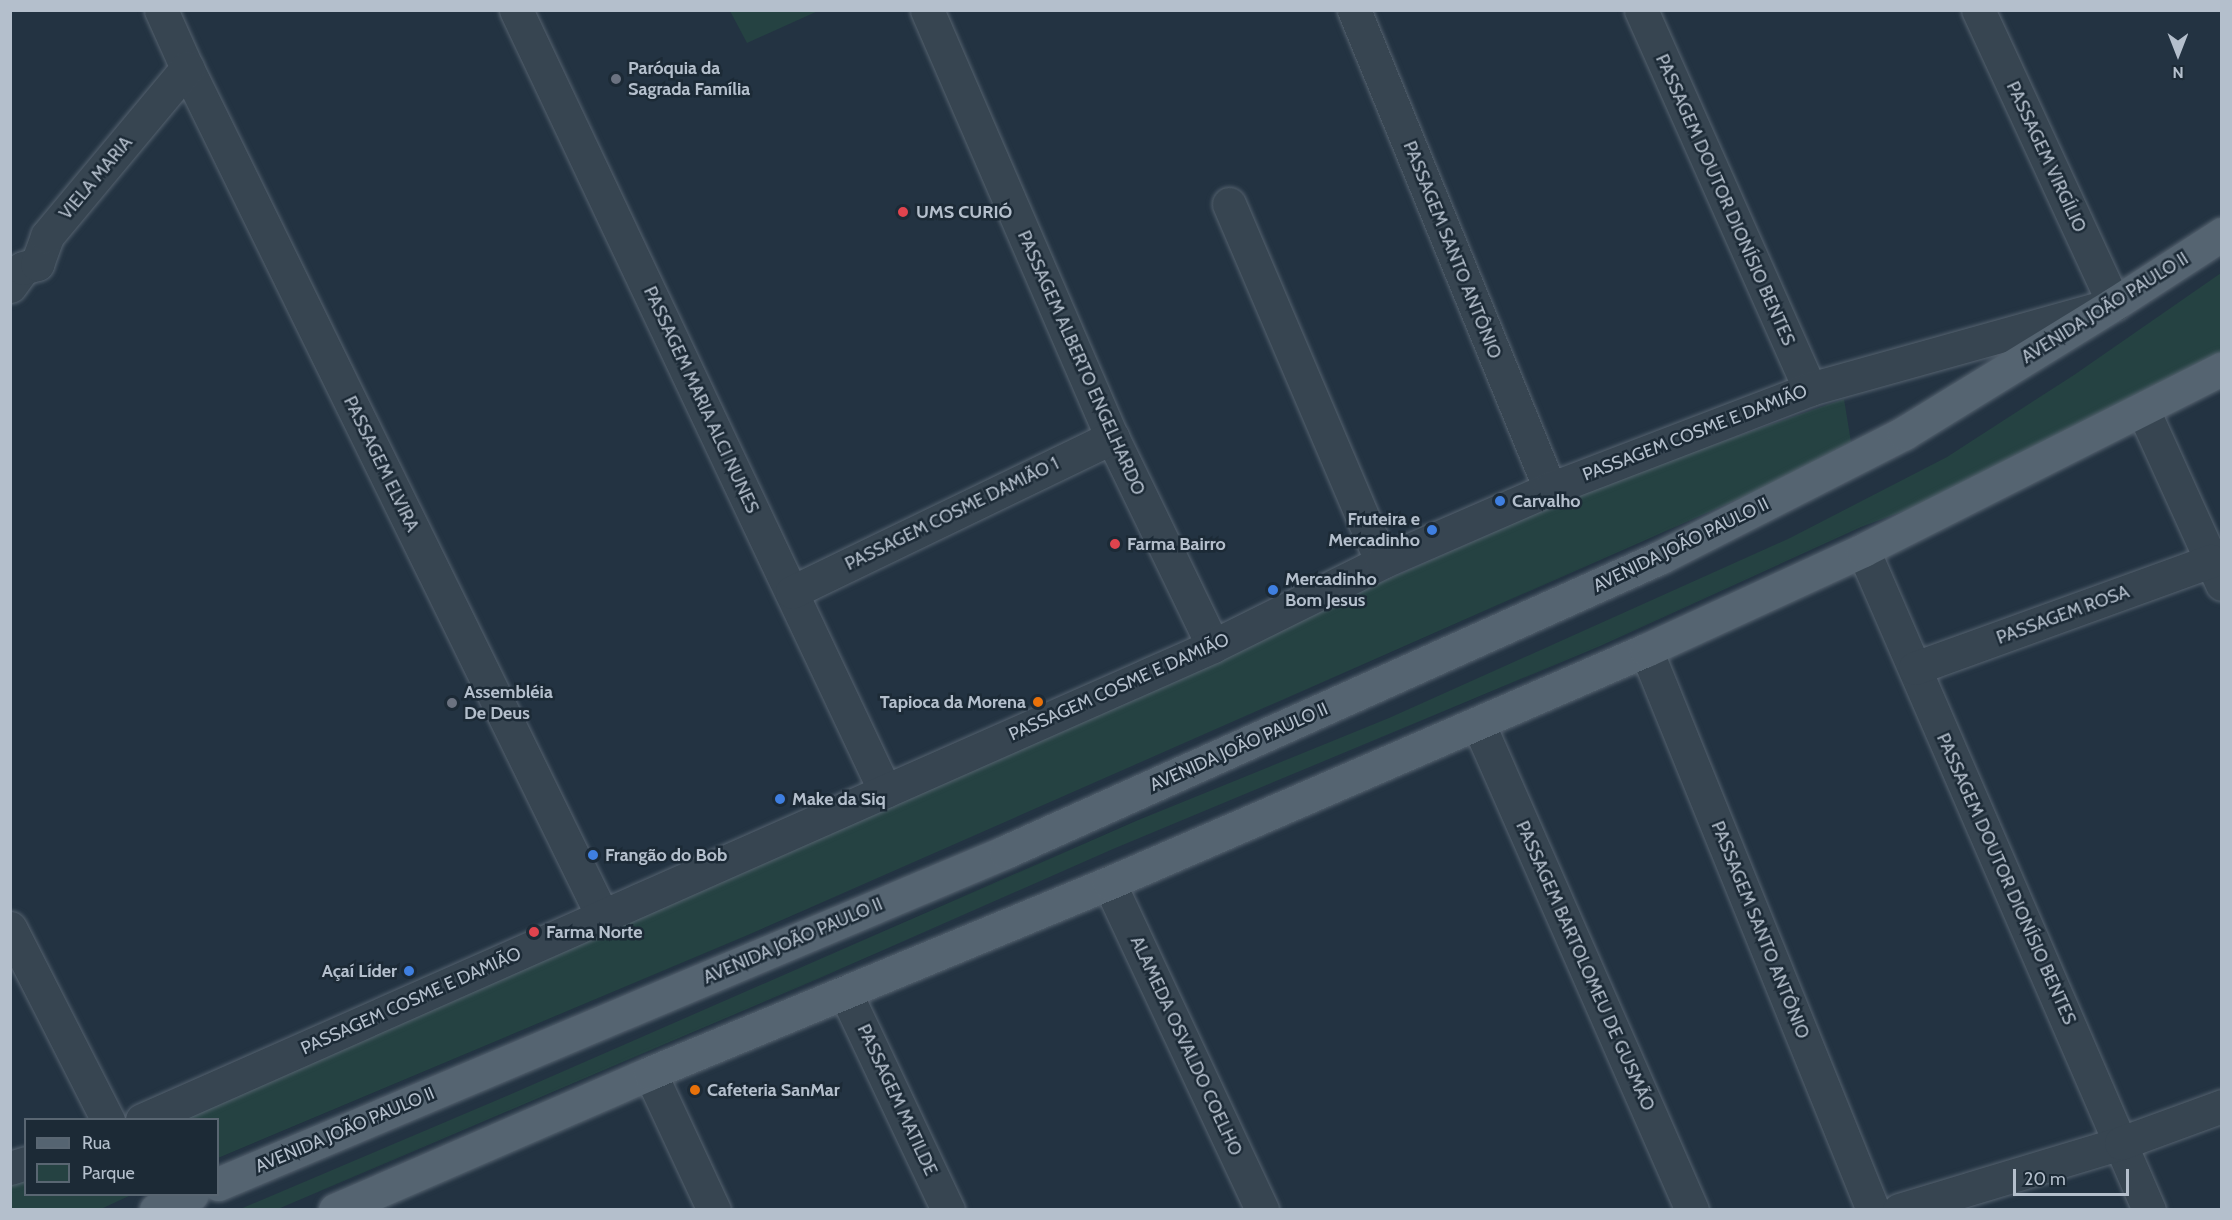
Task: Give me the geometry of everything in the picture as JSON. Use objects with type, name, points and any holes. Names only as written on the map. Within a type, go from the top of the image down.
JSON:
[{"type":"main road","name":"AVENIDA JOÃO PAULO II","points":[[219,1184],[1005,852],[1662,557],[1904,433],[2114,304],[2222,234]]},
{"type":"main road","points":[[335,1209],[650,1073],[1109,883],[1646,650],[1863,550],[2222,369]]},
{"type":"main road","points":[[156,1209],[187,1196]]},
{"type":"street","name":"PASSAGEM ELVIRA","points":[[161,10],[187,68],[603,917]]},
{"type":"street","name":"PASSAGEM MARIA ALCI NUNES","points":[[516,10],[885,791]]},
{"type":"street","name":"PASSAGEM ALBERTO ENGELHARDO","points":[[927,10],[1112,437],[1213,646]]},
{"type":"street","name":"PASSAGEM SANTO ANTÔNIO","points":[[1354,10],[1550,489]]},
{"type":"street","name":"PASSAGEM DOUTOR DIONÍSIO BENTES","points":[[1641,10],[1810,389]]},
{"type":"street","name":"PASSAGEM VIRGÍLIO","points":[[1978,10],[2114,304]]},
{"type":"street","name":"VIELA MARIA","points":[[10,286],[24,268],[37,264],[47,236],[187,68]]},
{"type":"street","points":[[1229,204],[1382,562]]},
{"type":"street","name":"PASSAGEM COSME E DAMIÃO","points":[[144,1118],[1213,646],[1382,562],[1550,489],[1810,389],[2114,304]]},
{"type":"street","points":[[2143,410],[2216,573]]},
{"type":"street","name":"PASSAGEM COSME DAMIÃO 1","points":[[792,592],[1112,437]]},
{"type":"street","name":"PASSAGEM DOUTOR DIONÍSIO BENTES","points":[[1863,550],[2149,1209]]},
{"type":"street","name":"PASSAGEM ROSA","points":[[1915,668],[2216,573]]},
{"type":"street","name":"PASSAGEM SANTO ANTÔNIO","points":[[1646,650],[1873,1209]]},
{"type":"street","name":"PASSAGEM BARTOLOMEU DE GUSMÃO","points":[[1478,723],[1692,1209]]},
{"type":"street","name":"ALAMEDA OSVALDO COELHO","points":[[1109,883],[1262,1209]]},
{"type":"street","points":[[10,928],[107,1118]]},
{"type":"street","name":"PASSAGEM MATILDE","points":[[845,992],[948,1209]]},
{"type":"street","points":[[650,1073],[714,1209]]},
{"type":"street","points":[[1899,1209],[2121,1143],[2222,1106]]},
{"type":"green space","points":[[730,11],[818,11],[747,43]]},
{"type":"green space","points":[[2221,273],[2221,358],[1931,501],[1861,527],[1600,646],[1113,849],[822,977],[278,1209],[238,1210],[509,1095],[1136,821],[1389,718],[1790,538],[1947,457],[2074,375]]},
{"type":"green space","points":[[1844,399],[1851,442],[1759,490],[748,935],[219,1158],[219,1118],[178,1118],[1606,482]]},
{"type":"green space","points":[[24,1177],[24,1196],[129,1196],[101,1209],[11,1210],[11,1182]]},
{"type":"place","name":"Paróquia da Sagrada Família","points":[[616,79]]},
{"type":"place","name":"UMS CURIÓ","points":[[903,212]]},
{"type":"place","name":"Carvalho","points":[[1500,501]]},
{"type":"place","name":"Fruteira e Mercadinho","points":[[1432,530]]},
{"type":"place","name":"Farma Bairro","points":[[1115,544]]},
{"type":"place","name":"Mercadinho Bom Jesus","points":[[1273,590]]},
{"type":"place","name":"Tapioca da Morena","points":[[1038,702]]},
{"type":"place","name":"Assembléia De Deus","points":[[452,703]]},
{"type":"place","name":"Make da Siq","points":[[780,799]]},
{"type":"place","name":"Frangão do Bob","points":[[593,855]]},
{"type":"place","name":"Farma Norte","points":[[534,932]]},
{"type":"place","name":"Açaí Líder","points":[[409,971]]},
{"type":"place","name":"Cafeteria SanMar","points":[[695,1090]]}]
